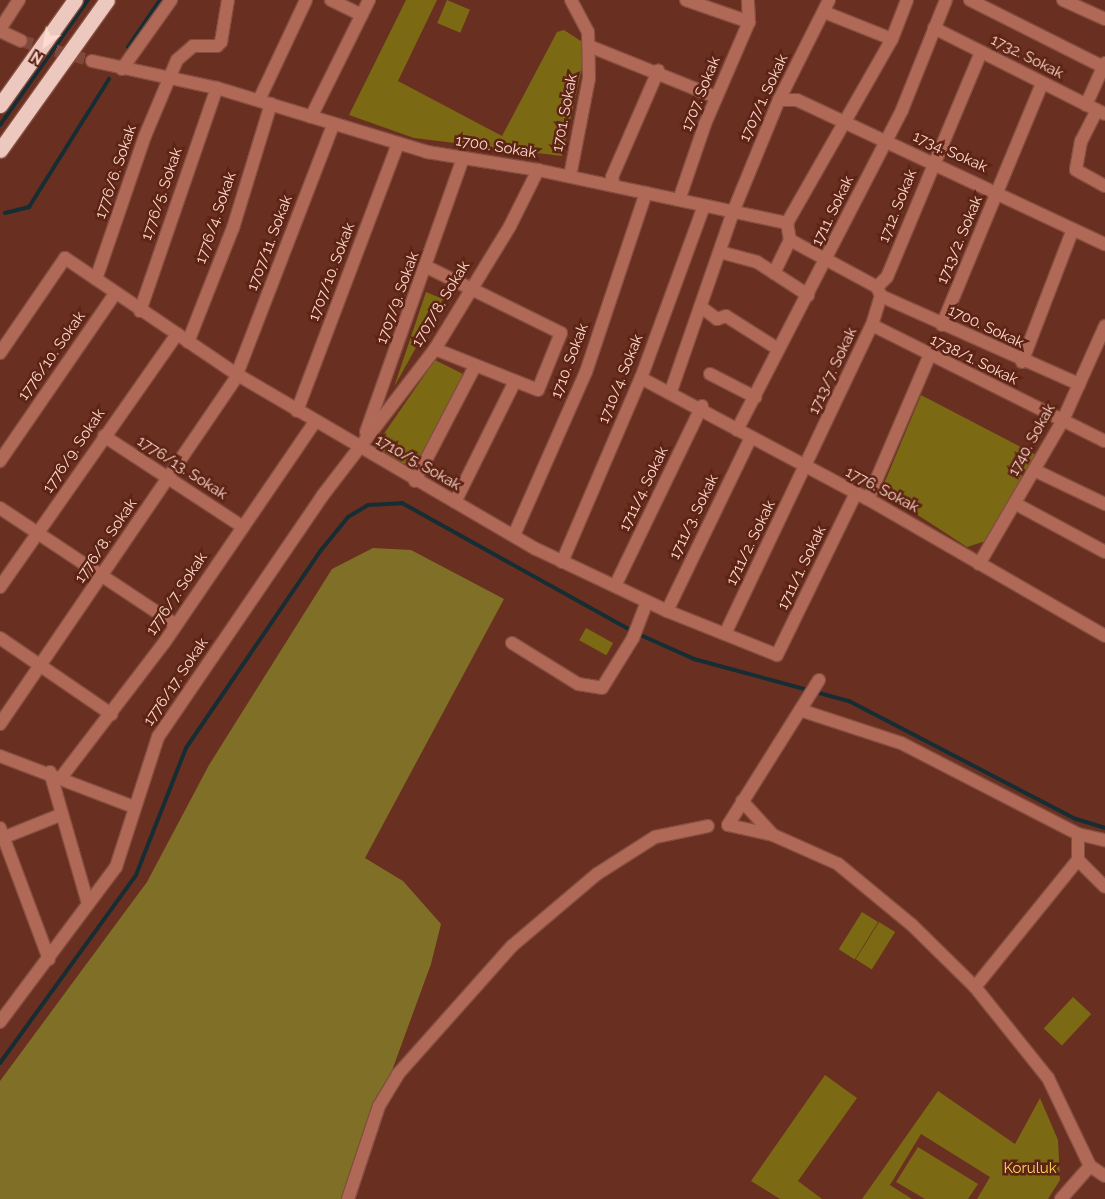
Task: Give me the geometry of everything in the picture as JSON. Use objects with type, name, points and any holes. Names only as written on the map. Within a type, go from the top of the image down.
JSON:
[{"type":"highway","points":[[0,105],[75,0]]},
{"type":"highway","points":[[0,150],[107,0]]},
{"type":"street","points":[[19,0],[0,30],[21,41]]},
{"type":"street","points":[[122,69],[171,0]]},
{"type":"street","name":"1776/6. Sokak","points":[[96,278],[144,136],[171,79],[186,50],[221,42],[228,0]]},
{"type":"street","name":"1776/4. Sokak","points":[[188,342],[232,228],[265,102],[306,0]]},
{"type":"street","points":[[331,0],[362,15]]},
{"type":"street","points":[[311,117],[369,0]]},
{"type":"street","name":"1701. Sokak","points":[[570,176],[589,78],[588,32],[571,0]]},
{"type":"street","points":[[686,0],[749,22]]},
{"type":"street","name":"1707. Sokak","points":[[679,200],[716,97],[749,22],[748,0]]},
{"type":"street","name":"1707/1. Sokak","points":[[733,212],[779,100],[829,0]]},
{"type":"street","points":[[774,273],[790,240],[787,224],[892,39],[907,0]]},
{"type":"street","name":"1711. Sokak","points":[[737,430],[827,259],[885,142],[946,0]]},
{"type":"street","points":[[970,0],[1104,65],[1096,109],[1081,141],[1076,170],[1105,186]]},
{"type":"street","points":[[1063,0],[1105,19]]},
{"type":"street","points":[[824,12],[892,39]]},
{"type":"street","name":"1732. Sokak","points":[[934,28],[1042,84],[1096,109]]},
{"type":"street","points":[[589,46],[658,71],[716,97]]},
{"type":"street","name":"1712. Sokak","points":[[879,292],[887,278],[981,52]]},
{"type":"street","name":"1700. Sokak","points":[[92,61],[216,88],[398,144],[463,158],[570,176],[787,224]]},
{"type":"street","points":[[614,186],[612,177],[658,71]]},
{"type":"street","name":"1713/2. Sokak","points":[[942,325],[1042,84]]},
{"type":"street","name":"1776/5. Sokak","points":[[140,311],[216,88]]},
{"type":"street","name":"1734. Sokak","points":[[779,100],[797,100],[885,142],[934,162],[1105,244]]},
{"type":"street","name":"1707/11. Sokak","points":[[238,374],[333,125]]},
{"type":"street","name":"1707/10. Sokak","points":[[296,411],[398,144]]},
{"type":"street","name":"1707/9. Sokak","points":[[359,448],[427,267],[463,158]]},
{"type":"street","name":"1707/8. Sokak","points":[[359,448],[435,349],[470,288],[510,226],[538,170]]},
{"type":"street","name":"1710. Sokak","points":[[514,536],[586,372],[646,193]]},
{"type":"street","name":"1710/4. Sokak","points":[[562,562],[641,378],[704,206]]},
{"type":"street","points":[[671,391],[733,212]]},
{"type":"street","points":[[1022,362],[1073,229]]},
{"type":"street","name":"1700. Sokak","points":[[790,240],[827,259],[879,292],[942,325],[1022,362],[1079,384]]},
{"type":"street","points":[[720,252],[757,262],[808,295]]},
{"type":"street","name":"1710/5. Sokak","points":[[0,353],[65,258],[96,278],[114,295],[296,411],[415,481],[562,562],[667,611],[777,656]]},
{"type":"street","points":[[427,267],[561,333],[538,390],[435,349]]},
{"type":"street","name":"1713/7. Sokak","points":[[806,467],[872,325],[879,292]]},
{"type":"street","name":"1776/10. Sokak","points":[[0,461],[114,295]]},
{"type":"street","points":[[701,307],[717,319],[726,316],[778,349]]},
{"type":"street","name":"1738/1. Sokak","points":[[872,325],[930,357],[1105,441]]},
{"type":"street","name":"1740. Sokak","points":[[979,564],[1016,504],[1063,420],[1079,384],[1099,359],[1105,326]]},
{"type":"street","name":"1776/9. Sokak","points":[[0,587],[176,334]]},
{"type":"street","name":"1711/1. Sokak","points":[[777,656],[862,497],[930,357]]},
{"type":"street","points":[[415,481],[476,366]]},
{"type":"street","name":"1776/8. Sokak","points":[[0,724],[238,374]]},
{"type":"street","points":[[710,374],[755,397]]},
{"type":"street","name":"1776. Sokak","points":[[641,378],[702,406],[737,430],[862,497],[1105,636]]},
{"type":"street","points":[[455,502],[515,381]]},
{"type":"street","name":"1711/4. Sokak","points":[[615,586],[702,406]]},
{"type":"street","name":"1776/7. Sokak","points":[[55,776],[111,714],[176,625],[314,422]]},
{"type":"street","name":"1776/13. Sokak","points":[[104,436],[243,527]]},
{"type":"street","name":"1711/3. Sokak","points":[[667,611],[751,437]]},
{"type":"street","name":"1776/17. Sokak","points":[[2,1013],[49,959],[116,867],[158,738],[359,448]]},
{"type":"street","name":"1711/2. Sokak","points":[[725,634],[806,467]]},
{"type":"street","points":[[1034,470],[1105,504]]},
{"type":"street","points":[[1016,504],[1105,552]]},
{"type":"street","points":[[0,508],[176,625]]},
{"type":"street","points":[[512,643],[578,684],[602,688],[634,636],[647,602]]},
{"type":"street","points":[[0,638],[111,714]]},
{"type":"street","points":[[819,680],[728,824],[773,834],[838,864],[912,925],[975,987],[1048,1078],[1090,1166],[1105,1176]]},
{"type":"street","points":[[802,706],[901,743],[1078,834],[1105,840]]},
{"type":"street","points":[[0,756],[134,807]]},
{"type":"street","points":[[55,776],[60,815],[88,904]]},
{"type":"street","points":[[742,801],[773,834]]},
{"type":"street","points":[[49,959],[1,835],[60,815]]},
{"type":"street","points":[[348,1199],[379,1106],[398,1074],[512,946],[598,874],[655,837],[708,826]]},
{"type":"street","points":[[975,987],[1078,860],[1078,834]]},
{"type":"street","points":[[1078,860],[1105,888]]},
{"type":"street","points":[[1061,1199],[1090,1166]]},
{"type":"green space","points":[[406,0],[437,0],[398,81],[502,136],[557,32],[564,30],[587,45],[562,156],[414,138],[349,115]]},
{"type":"green space","points":[[447,0],[470,10],[460,33],[437,23]]},
{"type":"green space","points":[[426,292],[443,299],[394,387]]},
{"type":"green space","points":[[435,360],[463,374],[415,474],[374,448]]},
{"type":"green space","points":[[921,395],[1036,455],[986,541],[967,547],[881,491]]},
{"type":"green space","points":[[586,628],[613,643],[606,655],[579,640]]},
{"type":"green space","points":[[862,912],[878,922],[855,959],[839,949]]},
{"type":"green space","points":[[879,922],[895,932],[872,969],[856,959]]},
{"type":"green space","points":[[1073,997],[1091,1014],[1062,1045],[1044,1028]]},
{"type":"green space","points":[[825,1075],[857,1098],[798,1181],[822,1199],[780,1199],[751,1181]]},
{"type":"green space","name":"Koruluk","points":[[938,1091],[1015,1144],[1040,1098],[1058,1140],[1060,1180],[1048,1199],[977,1199],[990,1177],[921,1134],[890,1185],[912,1199],[862,1199]]},
{"type":"green space","points":[[918,1147],[978,1184],[968,1199],[925,1199],[896,1182]]},
{"type":"shaded area","points":[[373,548],[411,550],[504,599],[365,858],[403,881],[441,924],[431,964],[345,1199],[0,1199],[0,1081],[147,882],[209,765],[332,569]]},
{"type":"waterway","points":[[0,125],[88,0]]},
{"type":"waterway","points":[[128,47],[160,0]]},
{"type":"waterway","points":[[5,213],[29,207],[109,79]]},
{"type":"waterway","points":[[0,1063],[136,875],[186,748],[322,549],[348,517],[368,505],[402,503],[636,633],[694,659],[849,701],[1076,819],[1105,828]]},
{"type":"tunnel","points":[[21,41],[92,61]]}]
